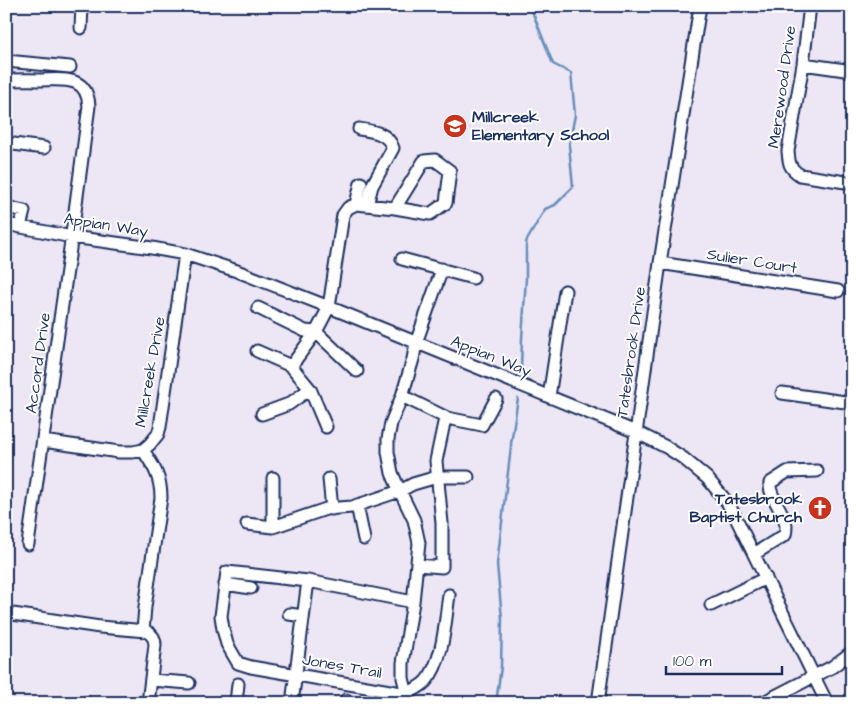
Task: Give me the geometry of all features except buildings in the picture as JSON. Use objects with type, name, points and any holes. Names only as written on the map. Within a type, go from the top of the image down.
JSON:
[{"type":"street","points":[[81,28],[82,6]]},
{"type":"street","name":"Tatesbrook Drive","points":[[598,703],[660,263],[700,6]]},
{"type":"street","name":"Merewood Drive","points":[[810,6],[803,64],[788,151],[790,167],[800,175],[852,183]]},
{"type":"street","points":[[6,61],[70,67]]},
{"type":"street","points":[[803,64],[852,71]]},
{"type":"street","name":"Accord Drive","points":[[6,81],[62,79],[79,84],[84,89],[89,106],[28,544]]},
{"type":"street","points":[[359,129],[378,132],[391,142],[394,148],[362,183],[362,204]]},
{"type":"street","points":[[6,143],[44,148]]},
{"type":"street","points":[[291,366],[316,332],[329,307],[343,215],[348,208],[362,204],[430,214],[446,203],[450,171],[435,160],[424,161],[395,208]]},
{"type":"street","points":[[6,207],[24,212],[20,227]]},
{"type":"street","name":"Appian Way","points":[[6,224],[185,254],[237,270],[636,432],[666,447],[707,478],[727,502],[828,703]]},
{"type":"street","name":"Millcreek Drive","points":[[43,441],[119,452],[133,452],[143,450],[154,440],[160,428],[185,254]]},
{"type":"street","points":[[402,259],[473,278]]},
{"type":"street","name":"Sulier Court","points":[[660,263],[838,291]]},
{"type":"street","points":[[407,698],[403,678],[403,663],[413,602],[418,543],[416,527],[392,473],[388,452],[391,423],[402,396],[416,343],[442,269]]},
{"type":"street","points":[[549,397],[565,291]]},
{"type":"street","points":[[258,308],[305,331],[316,332],[357,371]]},
{"type":"street","points":[[257,351],[291,366],[310,389],[326,427]]},
{"type":"street","points":[[262,414],[289,404],[310,389]]},
{"type":"street","points":[[782,393],[852,403]]},
{"type":"street","points":[[402,396],[447,418],[482,425],[496,399]]},
{"type":"street","points":[[417,565],[442,567],[442,523],[436,461],[444,423],[447,418]]},
{"type":"street","points":[[143,450],[156,471],[161,489],[160,510],[143,631]]},
{"type":"street","points":[[754,554],[786,534],[786,525],[769,488],[770,484],[787,472],[817,471]]},
{"type":"street","points":[[247,524],[273,527],[326,509],[357,505],[400,492],[413,484],[437,477],[468,478]]},
{"type":"street","points":[[273,478],[273,527]]},
{"type":"street","points":[[328,480],[332,508]]},
{"type":"street","points":[[357,505],[364,539]]},
{"type":"street","points":[[251,588],[225,584],[227,572],[308,581],[413,602]]},
{"type":"street","points":[[711,605],[766,578]]},
{"type":"street","points":[[292,703],[308,581]]},
{"type":"street","name":"Jones Trail","points":[[225,584],[222,616],[223,629],[227,644],[238,663],[251,668],[296,675],[407,698]]},
{"type":"street","points":[[407,698],[426,681],[435,666],[441,650],[449,595]]},
{"type":"street","points":[[6,614],[150,632],[155,640],[148,703]]},
{"type":"street","points":[[289,614],[303,616]]},
{"type":"street","points":[[762,703],[832,667],[852,652]]},
{"type":"street","points":[[151,680],[188,683]]},
{"type":"street","points":[[236,703],[238,684]]},
{"type":"waterway","points":[[521,370],[526,242],[545,209],[555,205],[573,187],[569,145],[575,115],[571,73],[553,64],[530,6]]},
{"type":"waterway","points":[[496,703],[501,667],[502,619],[497,564],[518,398]]},
{"type":"place","name":"Millcreek Elementary School","points":[[455,126]]},
{"type":"place","name":"Tatesbrook Baptist Church","points":[[820,508]]}]
